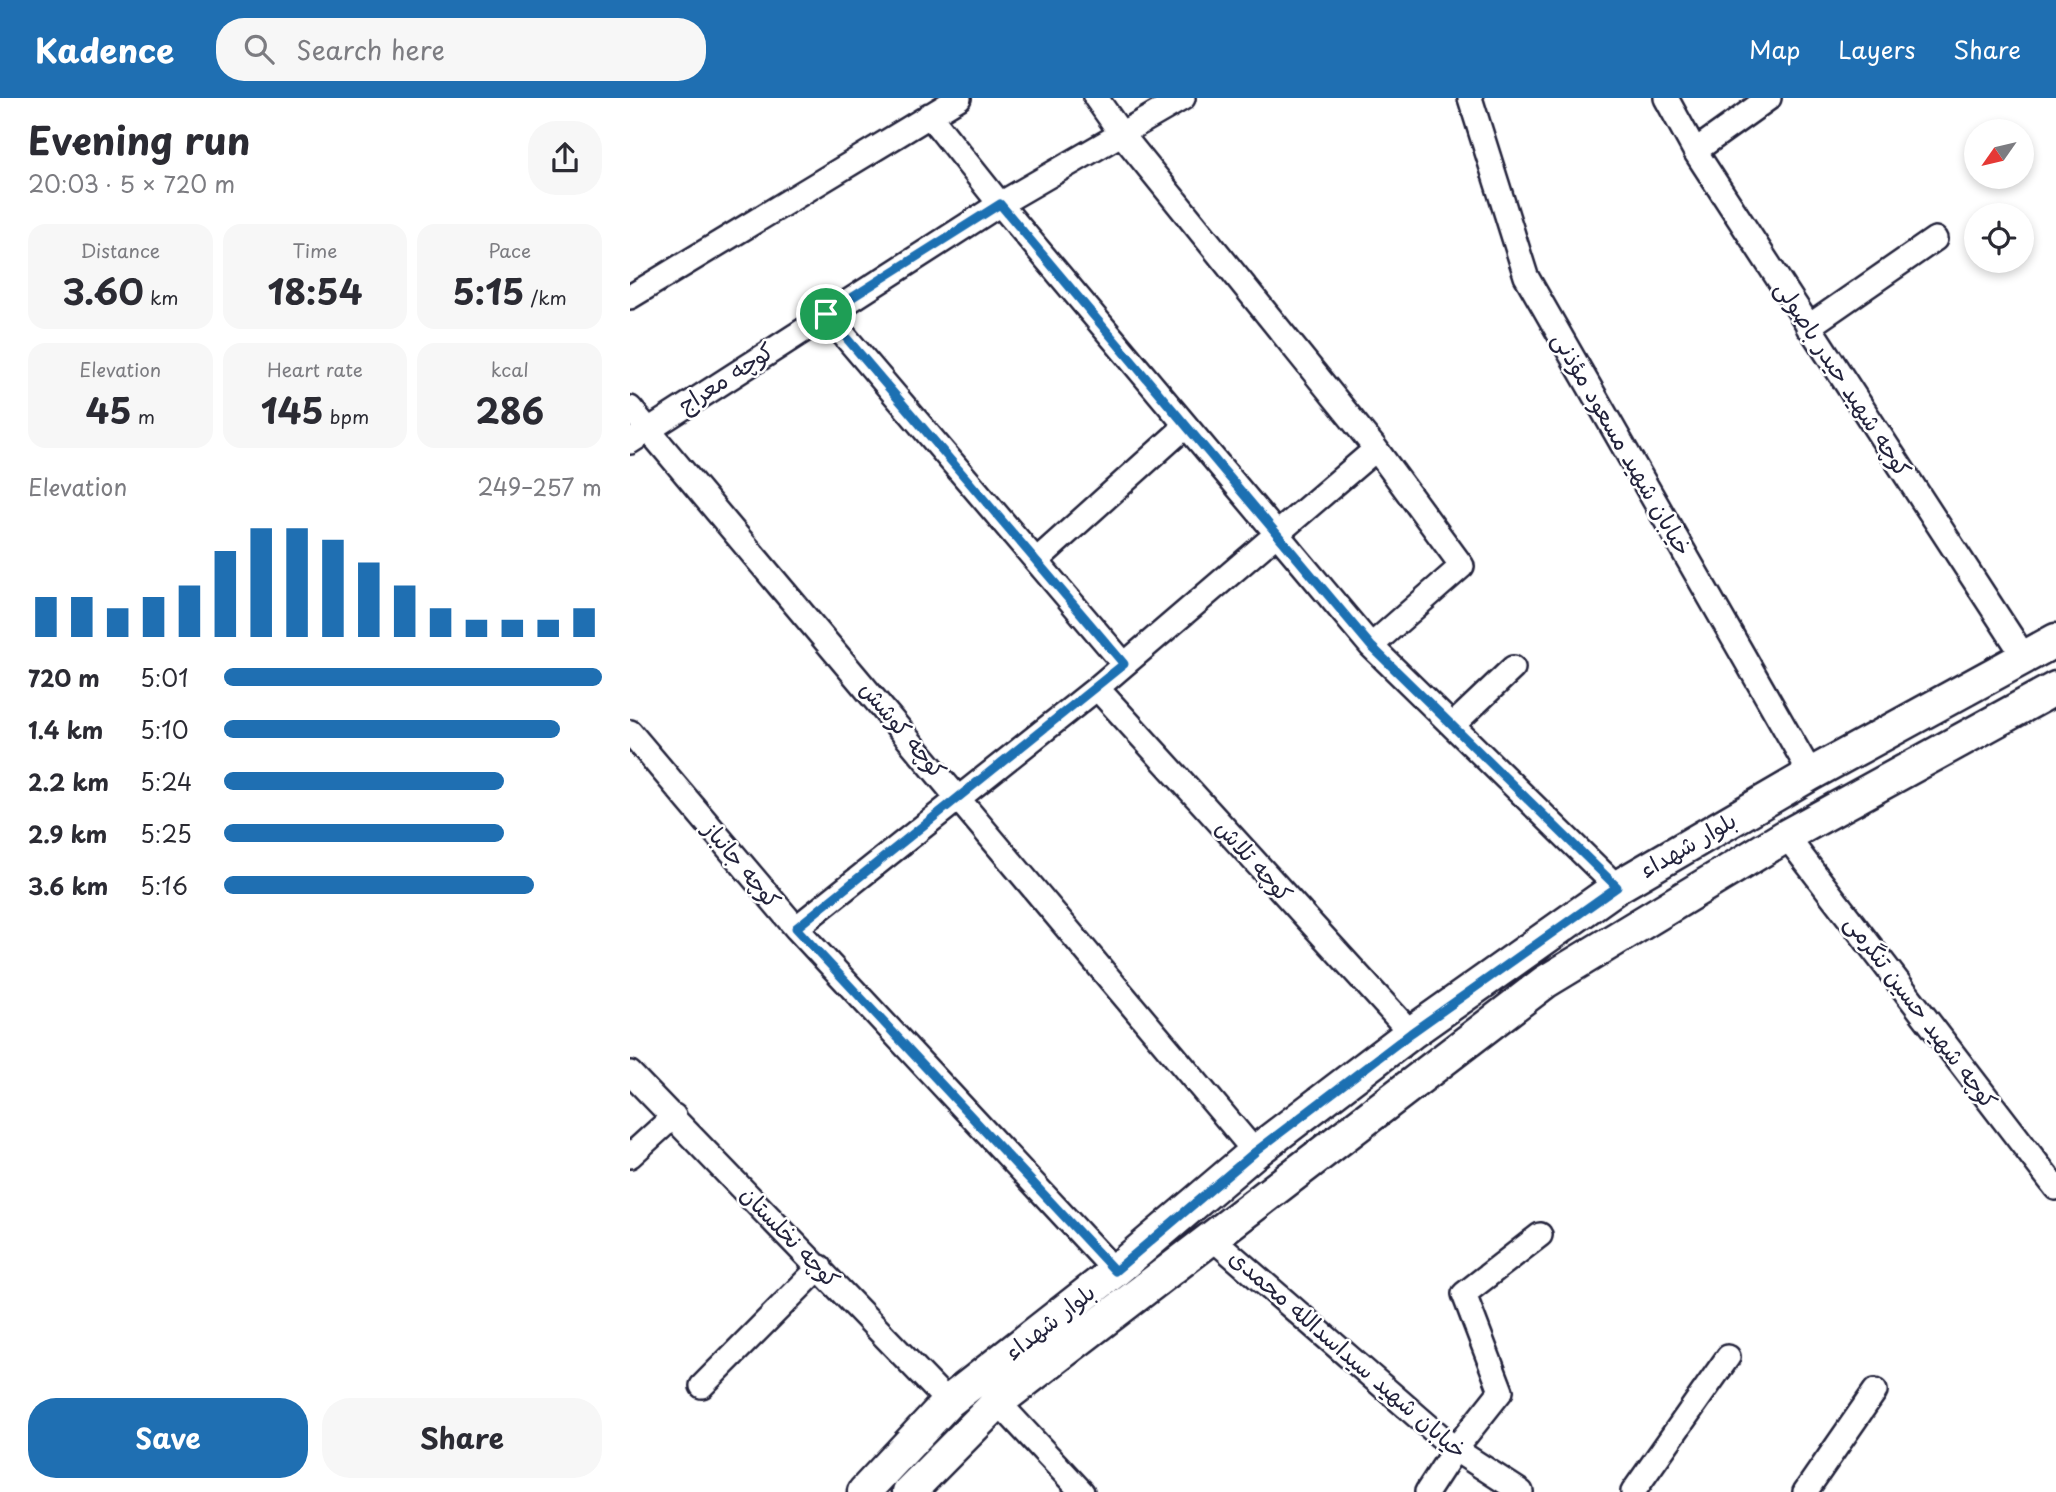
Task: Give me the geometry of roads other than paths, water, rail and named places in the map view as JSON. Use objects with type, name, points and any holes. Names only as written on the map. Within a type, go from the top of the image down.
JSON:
[{"type":"main road","name":"بلوار شهداء","points":[[864,1492],[948,1402],[1115,1271],[1255,1152],[1411,1033],[1617,887],[1811,774],[2056,640]]},
{"type":"main road","name":"بلوار شهداء","points":[[909,1492],[998,1402],[1545,982],[1786,836],[2056,688]]},
{"type":"main road","points":[[1196,1202],[1218,1232]]},
{"type":"street","points":[[630,296],[959,98]]},
{"type":"street","points":[[1096,98],[1120,132],[1376,449],[1462,566],[1371,646]]},
{"type":"street","name":"کوچه معراج","points":[[639,435],[1000,204],[1120,132],[1183,98]]},
{"type":"street","name":"خیابان شهید مسعود مؤذنی","points":[[1470,98],[1526,276],[1811,774]]},
{"type":"street","name":"کوچه شهید حیدر باصولی","points":[[1666,98],[1695,150],[1808,327],[2025,658]]},
{"type":"street","points":[[1695,150],[1769,98]]},
{"type":"street","points":[[929,115],[1000,204],[1371,646],[1617,887]]},
{"type":"street","points":[[1808,327],[1935,239]]},
{"type":"street","points":[[826,314],[1124,664]]},
{"type":"street","name":"کوچه کوشش","points":[[630,408],[639,435],[960,798],[1255,1152]]},
{"type":"street","points":[[1037,559],[1186,426]]},
{"type":"street","points":[[796,928],[1097,688],[1376,449]]},
{"type":"street","points":[[1453,725],[1513,668]]},
{"type":"street","name":"کوچه تلاش","points":[[1097,688],[1411,1033]]},
{"type":"street","name":"کوچه جانباز","points":[[630,732],[796,928],[1115,1271]]},
{"type":"street","name":"کوچه شهید حسین تنگرمی","points":[[1786,836],[2056,1188]]},
{"type":"street","name":"کوچه نخلستان","points":[[630,1073],[948,1402]]},
{"type":"street","points":[[630,1156],[674,1116]]},
{"type":"street","name":"خیابان شهید سیداسدالله محمدی","points":[[1218,1232],[1455,1449],[1521,1492]]},
{"type":"street","points":[[1427,1492],[1455,1449],[1501,1391],[1464,1294],[1539,1235]]},
{"type":"street","points":[[702,1387],[820,1267]]},
{"type":"street","points":[[1633,1492],[1728,1357]]},
{"type":"street","points":[[1805,1492],[1875,1391]]},
{"type":"street","points":[[998,1402],[1082,1492]]}]
